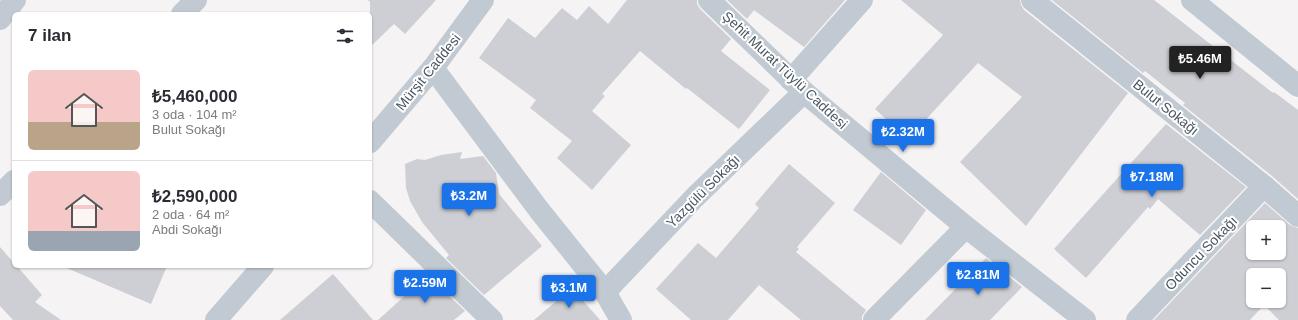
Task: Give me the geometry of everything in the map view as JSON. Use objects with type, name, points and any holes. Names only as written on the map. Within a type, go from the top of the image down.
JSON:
[{"type":"street","points":[[0,19],[15,0]]},
{"type":"street","points":[[184,12],[196,0]]},
{"type":"street","name":"Mürşit Caddesi","points":[[372,140],[433,68],[483,0]]},
{"type":"street","name":"Şehit Murat Tüylü Caddesi","points":[[709,0],[798,86],[966,227],[1085,320]]},
{"type":"street","name":"Yazgülü Sokağı","points":[[605,292],[798,86],[862,0]]},
{"type":"street","name":"Bulut Sokağı","points":[[1032,0],[1264,186],[1298,216]]},
{"type":"street","points":[[1192,0],[1298,86]]},
{"type":"street","points":[[433,68],[539,210],[605,292],[621,320]]},
{"type":"street","points":[[0,195],[12,183]]},
{"type":"street","name":"Oduncu Sokağı","points":[[1138,320],[1264,186]]},
{"type":"street","points":[[372,203],[492,320]]},
{"type":"street","points":[[874,320],[966,227]]},
{"type":"street","points":[[224,317],[261,268]]},
{"type":"building","points":[[368,0],[436,0],[405,34],[394,24],[372,45],[372,12],[370,12],[370,2]]},
{"type":"building","points":[[627,0],[697,0],[697,4],[700,9],[731,39],[721,51],[770,90],[739,129],[687,88],[686,89],[640,51],[602,94],[605,96],[592,111],[631,145],[592,190],[557,158],[572,141],[530,108],[536,100],[479,58],[508,18],[535,38],[562,8],[577,20],[589,6],[608,24]]},
{"type":"building","points":[[727,0],[845,0],[804,47],[754,10],[747,19]]},
{"type":"building","points":[[901,0],[1020,0],[1024,10],[1128,93],[1026,226],[960,162],[1022,97],[978,63],[908,139],[875,109],[943,35]]},
{"type":"building","points":[[1052,0],[1154,0],[1273,93],[1274,92],[1298,110],[1298,199],[1272,176],[1183,105],[1185,103],[1145,71],[1143,73]]},
{"type":"building","points":[[1166,124],[1246,187],[1200,235],[1158,199],[1150,209],[1148,207],[1086,278],[1054,249]]},
{"type":"building","points":[[462,152],[460,159],[483,156],[496,173],[499,194],[542,246],[484,295],[446,258],[449,255],[422,222],[410,201],[406,188],[405,164],[417,159],[425,160],[441,155]]},
{"type":"building","points":[[789,164],[835,203],[797,247],[799,249],[796,252],[866,310],[862,316],[862,320],[801,320],[759,285],[728,320],[691,320],[656,289],[698,243],[716,258],[759,208],[755,204]]},
{"type":"building","points":[[881,172],[926,210],[901,245],[853,210]]},
{"type":"building","points":[[1265,203],[1284,220],[1249,220]]},
{"type":"building","points":[[1286,221],[1298,228],[1298,320],[1279,320],[1267,308],[1286,308],[1286,268],[1246,268],[1246,308],[1261,308],[1250,320],[1154,320],[1246,223],[1246,260],[1286,260]]},
{"type":"building","points":[[0,247],[12,261],[12,268],[19,268],[42,295],[35,302],[61,320],[13,320],[0,306]]},
{"type":"building","points":[[986,258],[1022,287],[990,320],[925,320]]},
{"type":"building","points":[[67,268],[166,268],[151,304]]},
{"type":"building","points":[[333,274],[373,320],[280,320]]},
{"type":"building","points":[[428,275],[465,311],[454,320],[378,320]]},
{"type":"building","points":[[572,288],[600,320],[534,320]]}]
